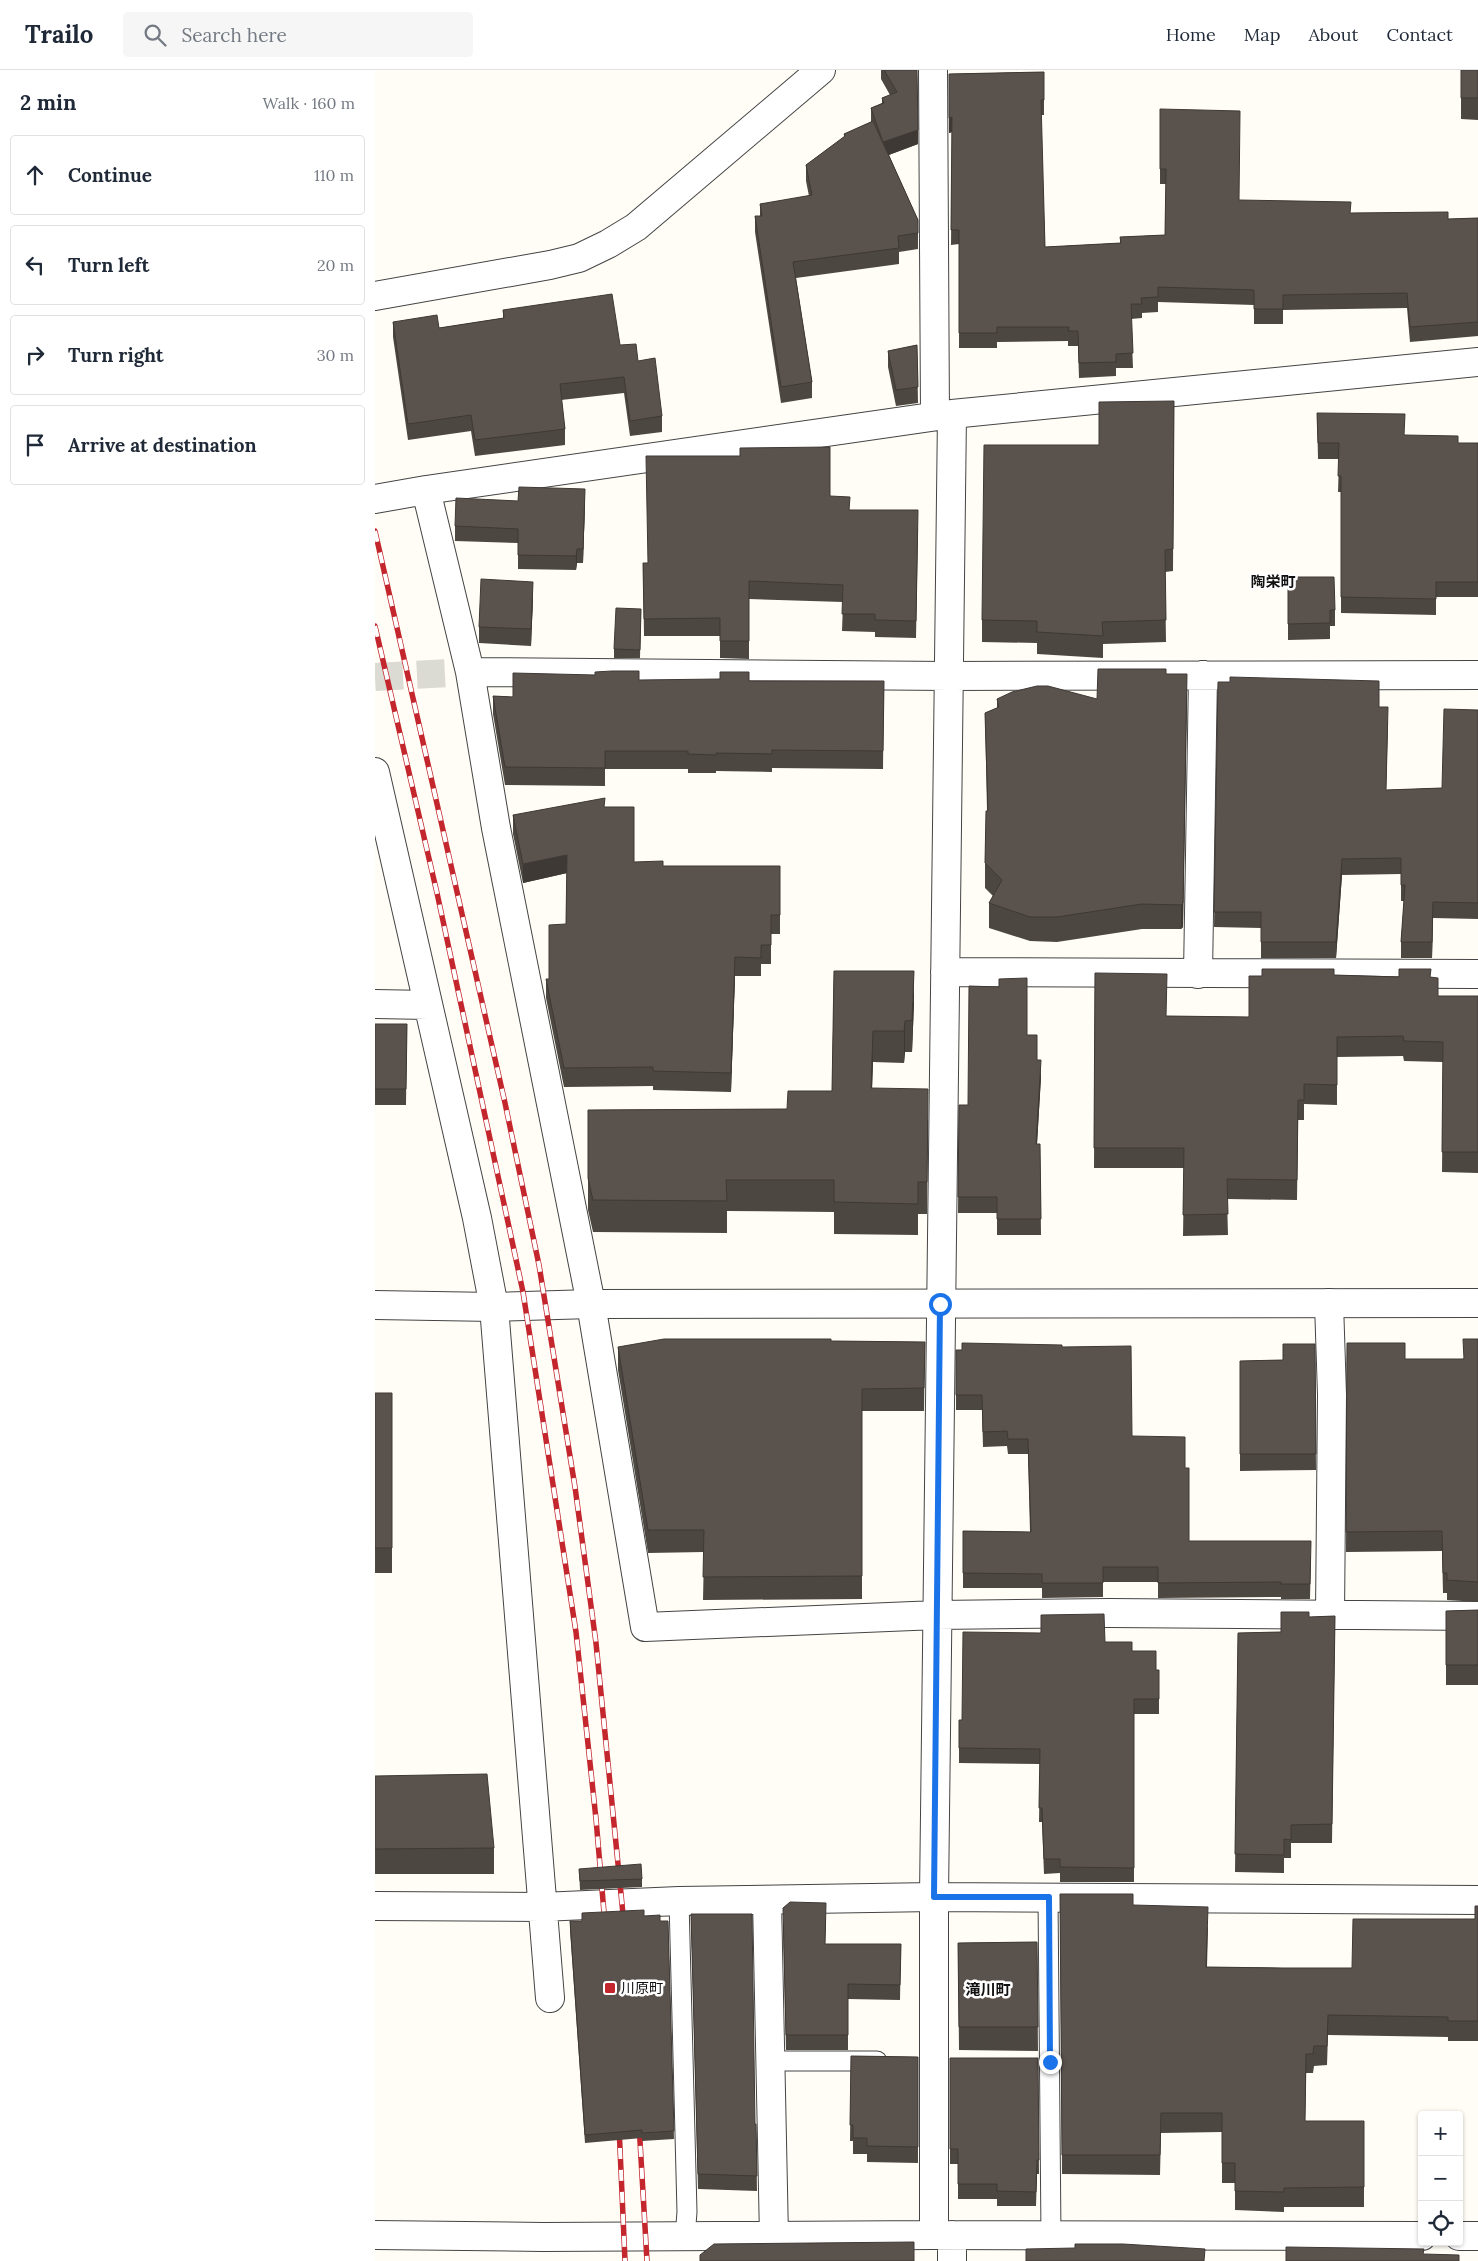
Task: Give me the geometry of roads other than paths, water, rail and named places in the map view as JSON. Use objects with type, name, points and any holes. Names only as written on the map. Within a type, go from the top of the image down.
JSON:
[{"type":"street","points":[[375,296],[550,266],[579,258],[609,244],[636,227],[663,205],[821,70]]},
{"type":"street","points":[[933,70],[948,676],[933,2061],[946,2244]]},
{"type":"street","points":[[375,499],[943,415],[1478,362]]},
{"type":"street","points":[[426,490],[470,672],[496,828],[591,1304],[645,1627],[937,1615],[1109,1613],[1478,1616]]},
{"type":"street","points":[[470,672],[948,676],[1478,675]]},
{"type":"street","points":[[1198,974],[1203,675]]},
{"type":"street","points":[[375,772],[477,1218],[494,1307],[541,1907],[550,1998]]},
{"type":"street","points":[[945,972],[1478,974]]},
{"type":"street","points":[[375,1004],[428,1005]]},
{"type":"street","points":[[1329,1303],[1332,1395],[1330,1615]]},
{"type":"street","points":[[375,1306],[1478,1303]]},
{"type":"street","points":[[375,1906],[541,1907],[679,1901],[934,1897],[1478,1900]]},
{"type":"street","points":[[767,1900],[774,2237]]},
{"type":"street","points":[[375,2235],[543,2237],[685,2249],[774,2237],[946,2244],[1051,2236],[1418,2236]]},
{"type":"street","points":[[1463,2236],[1478,2236]]},
{"type":"lane","points":[[1049,1897],[1051,2236]]},
{"type":"lane","points":[[679,1901],[687,2212],[685,2249]]},
{"type":"lane","points":[[771,2061],[895,2061]]},
{"type":"lane","points":[[1031,2061],[1050,2062]]},
{"type":"tunnel","points":[[375,677],[470,672]]},
{"type":"railway","points":[[375,531],[505,1103],[539,1265],[575,1487],[596,1643],[624,1924]]},
{"type":"railway","points":[[375,626],[437,893],[523,1292],[576,1632],[605,1924]]},
{"type":"railway","points":[[639,2124],[647,2261]]},
{"type":"railway","points":[[619,2126],[625,2261]]},
{"type":"place","name":"川原町","points":[[610,1988]]},
{"type":"district","name":"陶栄町","points":[[1273,582]]},
{"type":"district","name":"滝川町","points":[[988,1990]]}]
